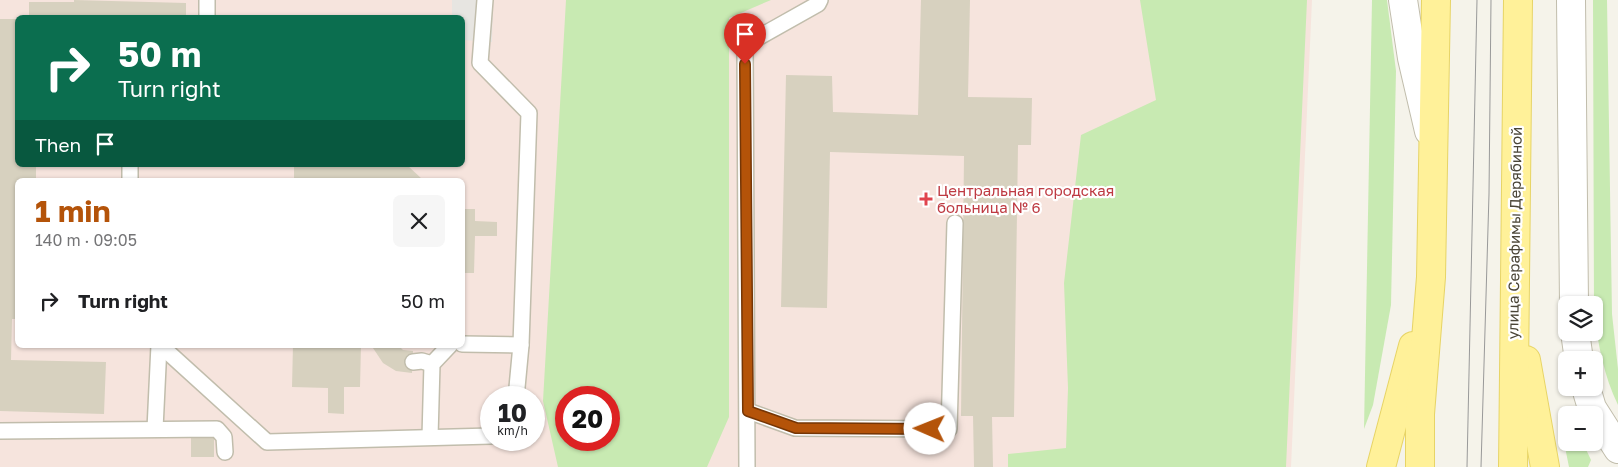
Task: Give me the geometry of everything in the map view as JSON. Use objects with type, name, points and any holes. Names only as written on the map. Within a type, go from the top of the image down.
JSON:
[{"type":"main road","points":[[1420,467],[1420,414],[1431,277],[1436,0]]},
{"type":"main road","name":"улица Серафимы Дерябиной","points":[[1513,467],[1513,286],[1518,0]]},
{"type":"main road","points":[[1381,467],[1431,277]]},
{"type":"main road","points":[[1513,286],[1545,467]]},
{"type":"street","points":[[1403,0],[1412,58],[1434,154]]},
{"type":"street","points":[[1571,0],[1574,296]]},
{"type":"street","points":[[1588,396],[1592,408],[1618,449]]},
{"type":"lane","points":[[207,0],[207,15]]},
{"type":"lane","points":[[485,0],[480,63],[529,113],[521,345],[517,386]]},
{"type":"lane","points":[[747,467],[745,45],[818,4],[820,0]]},
{"type":"lane","points":[[748,411],[796,428],[949,430],[955,223]]},
{"type":"lane","points":[[465,344],[521,345]]},
{"type":"lane","points":[[155,429],[159,348]]},
{"type":"lane","points":[[162,348],[267,442],[480,436]]},
{"type":"lane","points":[[430,437],[432,364],[447,348]]},
{"type":"lane","points":[[413,362],[422,361],[432,364]]},
{"type":"lane","points":[[0,430],[216,429],[224,437],[225,452]]},
{"type":"shaded area","name":"Центральная городская больница № 6","points":[[0,0],[1312,0],[1291,467],[0,467]]},
{"type":"shaded area","points":[[452,0],[493,0],[492,42],[465,40],[465,15],[452,15]]},
{"type":"green space","points":[[566,0],[771,0],[729,18],[729,417],[707,467],[558,467],[545,410],[544,386]]},
{"type":"green space","points":[[1140,0],[1307,0],[1286,467],[1008,467],[1008,454],[1066,448],[1068,388],[1064,283],[1081,135],[1156,100]]},
{"type":"green space","points":[[1372,0],[1387,0],[1396,71],[1391,305],[1373,405],[1364,429]]},
{"type":"green space","points":[[1593,0],[1607,0],[1612,314],[1618,369],[1618,405],[1609,383],[1603,363],[1603,351],[1600,351],[1598,341],[1603,341],[1603,296],[1594,296]]},
{"type":"green space","points":[[1566,451],[1587,451],[1591,460],[1588,467],[1569,467]]},
{"type":"building","points":[[74,0],[186,3],[186,15],[29,15],[29,2],[74,2]]},
{"type":"building","points":[[921,0],[970,0],[968,97],[1032,98],[1031,145],[1018,145],[1014,417],[992,417],[993,467],[974,467],[973,416],[961,416],[964,156],[830,152],[827,308],[781,307],[786,75],[832,76],[833,112],[918,115]]},
{"type":"building","points":[[0,19],[15,19],[15,167],[36,167],[36,178],[15,178],[15,319],[12,319],[11,360],[106,362],[104,414],[0,411]]},
{"type":"building","points":[[294,167],[409,167],[421,178],[294,178]]},
{"type":"building","points":[[465,209],[475,209],[475,221],[497,222],[497,236],[475,236],[474,273],[465,273]]},
{"type":"building","points":[[293,348],[361,348],[360,387],[344,387],[344,414],[328,413],[328,388],[292,387]]},
{"type":"building","points":[[373,348],[401,348],[413,351],[412,373],[396,371],[383,363]]},
{"type":"building","points":[[191,438],[214,438],[214,457],[191,457]]},
{"type":"tram line","points":[[1467,467],[1477,0]]},
{"type":"tram line","points":[[1481,467],[1489,194],[1491,0]]},
{"type":"place","name":"Центральная городская больница № 6","points":[[926,199]]},
{"type":"route","points":[[745,64],[748,411],[796,428],[930,429]]}]
